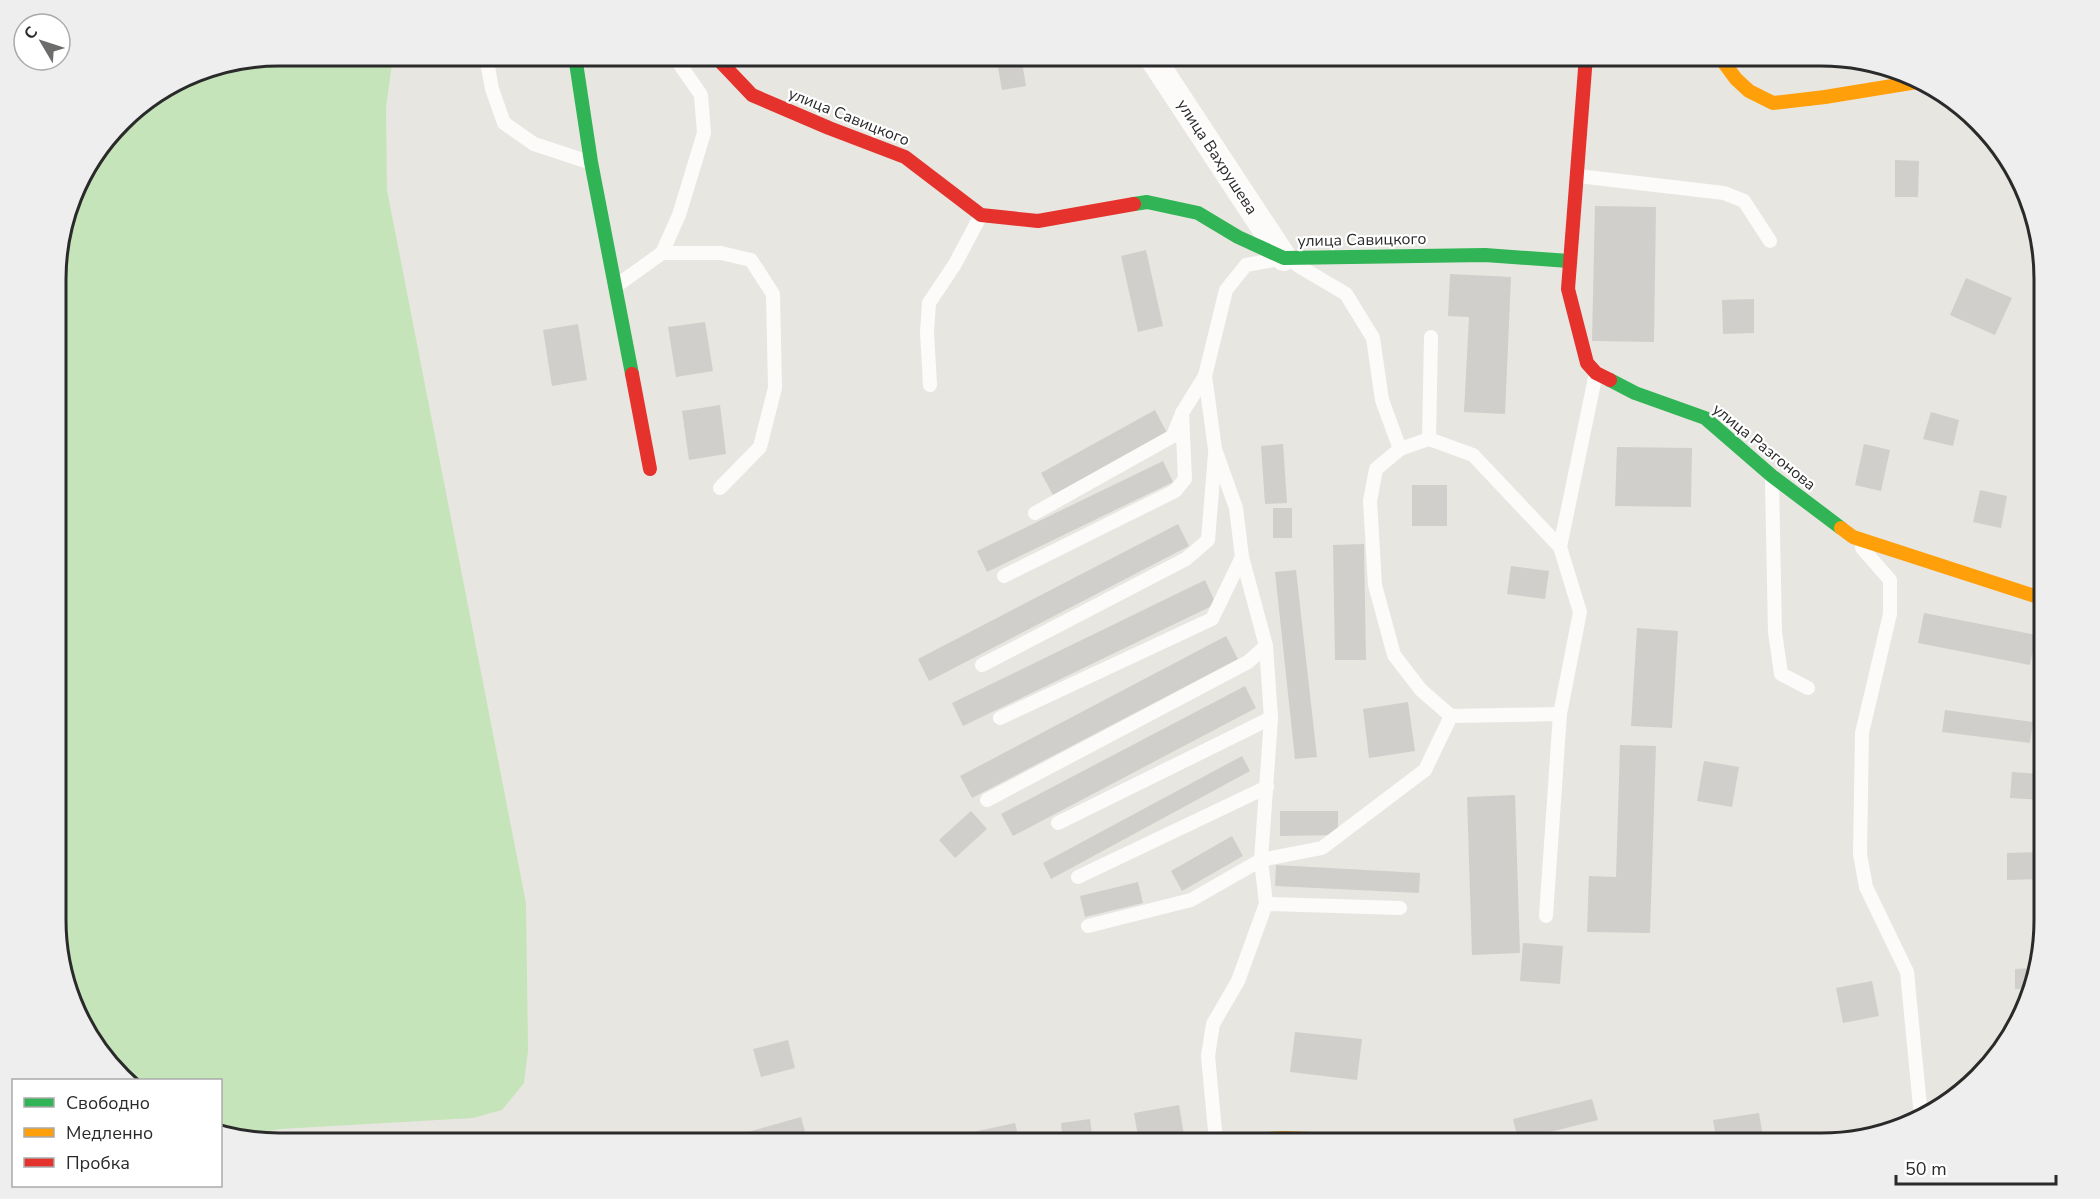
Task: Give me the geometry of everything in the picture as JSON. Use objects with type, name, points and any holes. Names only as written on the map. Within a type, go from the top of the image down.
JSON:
[{"type":"street","points":[[577,66],[591,162],[650,469]]},
{"type":"street","name":"улица Савицкого","points":[[724,66],[752,95],[905,157],[981,215],[1038,221],[1102,208],[1148,202],[1198,213],[1238,237],[1284,258],[1485,255],[1569,261]]},
{"type":"street","name":"улица Вахрушева","points":[[1158,66],[1284,258]]},
{"type":"street","points":[[1586,66],[1568,289],[1587,363],[1596,373]]},
{"type":"street","points":[[1726,66],[1749,91],[1773,103],[1825,97],[1886,76]]},
{"type":"street","name":"улица Разгонова","points":[[1596,373],[1635,393],[1705,418],[1772,476],[1853,537],[2034,596]]},
{"type":"lane","points":[[488,66],[492,89],[504,123],[534,144],[591,162]]},
{"type":"lane","points":[[616,286],[662,253],[679,215],[704,133],[701,95],[681,66]]},
{"type":"lane","points":[[1578,176],[1724,193],[1744,201],[1770,241]]},
{"type":"lane","points":[[930,385],[927,332],[929,303],[956,264],[981,215]]},
{"type":"lane","points":[[662,253],[721,253],[751,261],[773,294],[775,388],[760,447],[720,488]]},
{"type":"lane","points":[[1035,513],[1173,436],[1182,413],[1205,376],[1226,290],[1246,265],[1284,258],[1346,294],[1373,338],[1382,400],[1400,449]]},
{"type":"lane","points":[[1429,439],[1431,336]]},
{"type":"lane","points":[[1560,547],[1596,373]]},
{"type":"lane","points":[[1205,376],[1215,449],[1236,507],[1242,557],[1266,646],[1271,718],[1261,860],[1266,904],[1238,981],[1214,1024],[1208,1056],[1212,1133]]},
{"type":"lane","points":[[1004,576],[1175,490],[1185,479],[1182,413]]},
{"type":"lane","points":[[1546,916],[1560,714],[1580,612],[1560,547],[1473,454],[1429,439],[1400,449],[1376,470],[1370,501],[1375,585],[1394,655],[1421,690],[1451,716],[1560,714]]},
{"type":"lane","points":[[982,665],[1186,559],[1208,540],[1215,449]]},
{"type":"lane","points":[[1772,476],[1775,632],[1780,674],[1808,687]]},
{"type":"lane","points":[[1853,537],[1890,580],[1890,614],[1862,733],[1860,854],[1866,887],[1907,972],[1920,1108]]},
{"type":"lane","points":[[1000,718],[1212,619],[1242,557]]},
{"type":"lane","points":[[987,801],[1248,662],[1266,646]]},
{"type":"lane","points":[[1088,926],[1191,900],[1261,860],[1322,848],[1425,770],[1451,716]]},
{"type":"lane","points":[[1058,823],[1271,718]]},
{"type":"lane","points":[[1078,877],[1267,787]]},
{"type":"lane","points":[[1266,904],[1400,908]]},
{"type":"green space","points":[[265,66],[392,66],[386,108],[387,190],[526,903],[528,1050],[524,1083],[502,1110],[473,1118],[280,1129],[262,1133],[222,1125],[222,1079],[138,1079],[110,1050],[102,1038],[82,1001],[73,975],[66,934],[66,265],[73,224],[88,185],[110,149],[139,119],[161,102],[198,82],[238,70]]},
{"type":"building","points":[[998,66],[1023,66],[1026,86],[1002,90]]},
{"type":"building","points":[[1895,160],[1919,161],[1918,197],[1895,197]]},
{"type":"building","points":[[1595,206],[1656,207],[1654,342],[1592,341]]},
{"type":"building","points":[[1146,250],[1163,326],[1138,332],[1121,256]]},
{"type":"building","points":[[1450,274],[1511,277],[1505,414],[1464,412],[1469,317],[1448,316]]},
{"type":"building","points":[[1966,278],[2012,298],[1995,335],[1950,315]]},
{"type":"building","points":[[1754,299],[1754,333],[1723,334],[1722,300]]},
{"type":"building","points":[[705,322],[713,371],[676,377],[668,327]]},
{"type":"building","points":[[578,324],[587,380],[552,386],[543,330]]},
{"type":"building","points":[[720,405],[726,454],[689,460],[682,411]]},
{"type":"building","points":[[1155,410],[1167,433],[1053,495],[1041,473]]},
{"type":"building","points":[[1931,412],[1959,420],[1953,446],[1923,439]]},
{"type":"building","points":[[1283,444],[1287,503],[1265,504],[1261,446]]},
{"type":"building","points":[[1864,444],[1890,450],[1881,491],[1855,485]]},
{"type":"building","points":[[1617,447],[1692,448],[1691,507],[1615,506]]},
{"type":"building","points":[[1163,461],[1173,482],[987,572],[977,551]]},
{"type":"building","points":[[1412,485],[1447,485],[1447,526],[1412,526]]},
{"type":"building","points":[[1980,490],[2007,496],[2001,528],[1973,522]]},
{"type":"building","points":[[1273,508],[1292,508],[1292,538],[1273,538]]},
{"type":"building","points":[[1178,524],[1189,546],[929,681],[918,659]]},
{"type":"building","points":[[1364,544],[1366,660],[1335,660],[1333,545]]},
{"type":"building","points":[[1511,566],[1549,571],[1545,599],[1507,594]]},
{"type":"building","points":[[1296,570],[1317,757],[1295,759],[1275,572]]},
{"type":"building","points":[[1205,580],[1216,604],[963,726],[952,703]]},
{"type":"building","points":[[1924,613],[2034,635],[2030,665],[1918,643]]},
{"type":"building","points":[[1637,628],[1678,631],[1672,728],[1631,726]]},
{"type":"building","points":[[1226,636],[1238,659],[972,798],[960,776]]},
{"type":"building","points":[[1245,686],[1256,708],[1013,836],[1001,814]]},
{"type":"building","points":[[1408,702],[1415,751],[1369,758],[1363,709]]},
{"type":"building","points":[[1945,710],[2033,722],[2030,743],[1942,732]]},
{"type":"building","points":[[1620,745],[1656,746],[1650,933],[1587,932],[1589,876],[1616,877]]},
{"type":"building","points":[[1242,756],[1250,771],[1051,879],[1043,863]]},
{"type":"building","points":[[1704,761],[1739,767],[1732,807],[1697,801]]},
{"type":"building","points":[[2012,772],[2034,773],[2034,799],[2010,798]]},
{"type":"building","points":[[1515,795],[1520,953],[1472,955],[1467,797]]},
{"type":"building","points":[[971,811],[987,829],[955,858],[939,840]]},
{"type":"building","points":[[1280,811],[1338,811],[1338,835],[1280,836]]},
{"type":"building","points":[[1232,836],[1243,856],[1182,891],[1171,871]]},
{"type":"building","points":[[2034,852],[2034,879],[2007,880],[2007,853]]},
{"type":"building","points":[[1276,865],[1420,873],[1419,893],[1275,886]]},
{"type":"building","points":[[1138,882],[1143,903],[1085,917],[1080,896]]},
{"type":"building","points":[[1523,943],[1563,946],[1560,984],[1520,981]]},
{"type":"building","points":[[2028,968],[2023,989],[2015,989],[2015,969]]},
{"type":"building","points":[[1872,981],[1879,1016],[1843,1023],[1836,988]]},
{"type":"building","points":[[1295,1032],[1362,1039],[1357,1080],[1290,1072]]},
{"type":"building","points":[[788,1040],[795,1068],[761,1077],[753,1049]]},
{"type":"building","points":[[1592,1099],[1598,1120],[1546,1133],[1516,1133],[1513,1119]]},
{"type":"building","points":[[1179,1105],[1184,1133],[1137,1133],[1134,1113]]},
{"type":"building","points":[[1759,1113],[1762,1133],[1715,1133],[1713,1120]]},
{"type":"building","points":[[801,1117],[805,1133],[748,1133]]},
{"type":"building","points":[[1090,1119],[1092,1133],[1062,1133],[1061,1123]]},
{"type":"building","points":[[1015,1123],[1018,1133],[969,1133]]},
{"type":"traffic: fast","points":[[577,66],[591,162],[632,374]]},
{"type":"traffic: fast","points":[[1134,204],[1147,202],[1198,213],[1238,237],[1284,258],[1485,255],[1569,261]]},
{"type":"traffic: fast","points":[[1610,380],[1635,393],[1705,418],[1772,476],[1841,528]]},
{"type":"traffic: slow","points":[[1726,66],[1749,91],[1773,103],[1906,84]]},
{"type":"traffic: slow","points":[[1841,528],[1853,537],[2034,596]]},
{"type":"traffic: jam","points":[[724,66],[752,95],[905,157],[981,215],[1038,221],[1134,204]]},
{"type":"traffic: jam","points":[[1585,66],[1568,289],[1587,363],[1596,373],[1610,380]]},
{"type":"traffic: jam","points":[[632,374],[650,469]]}]
